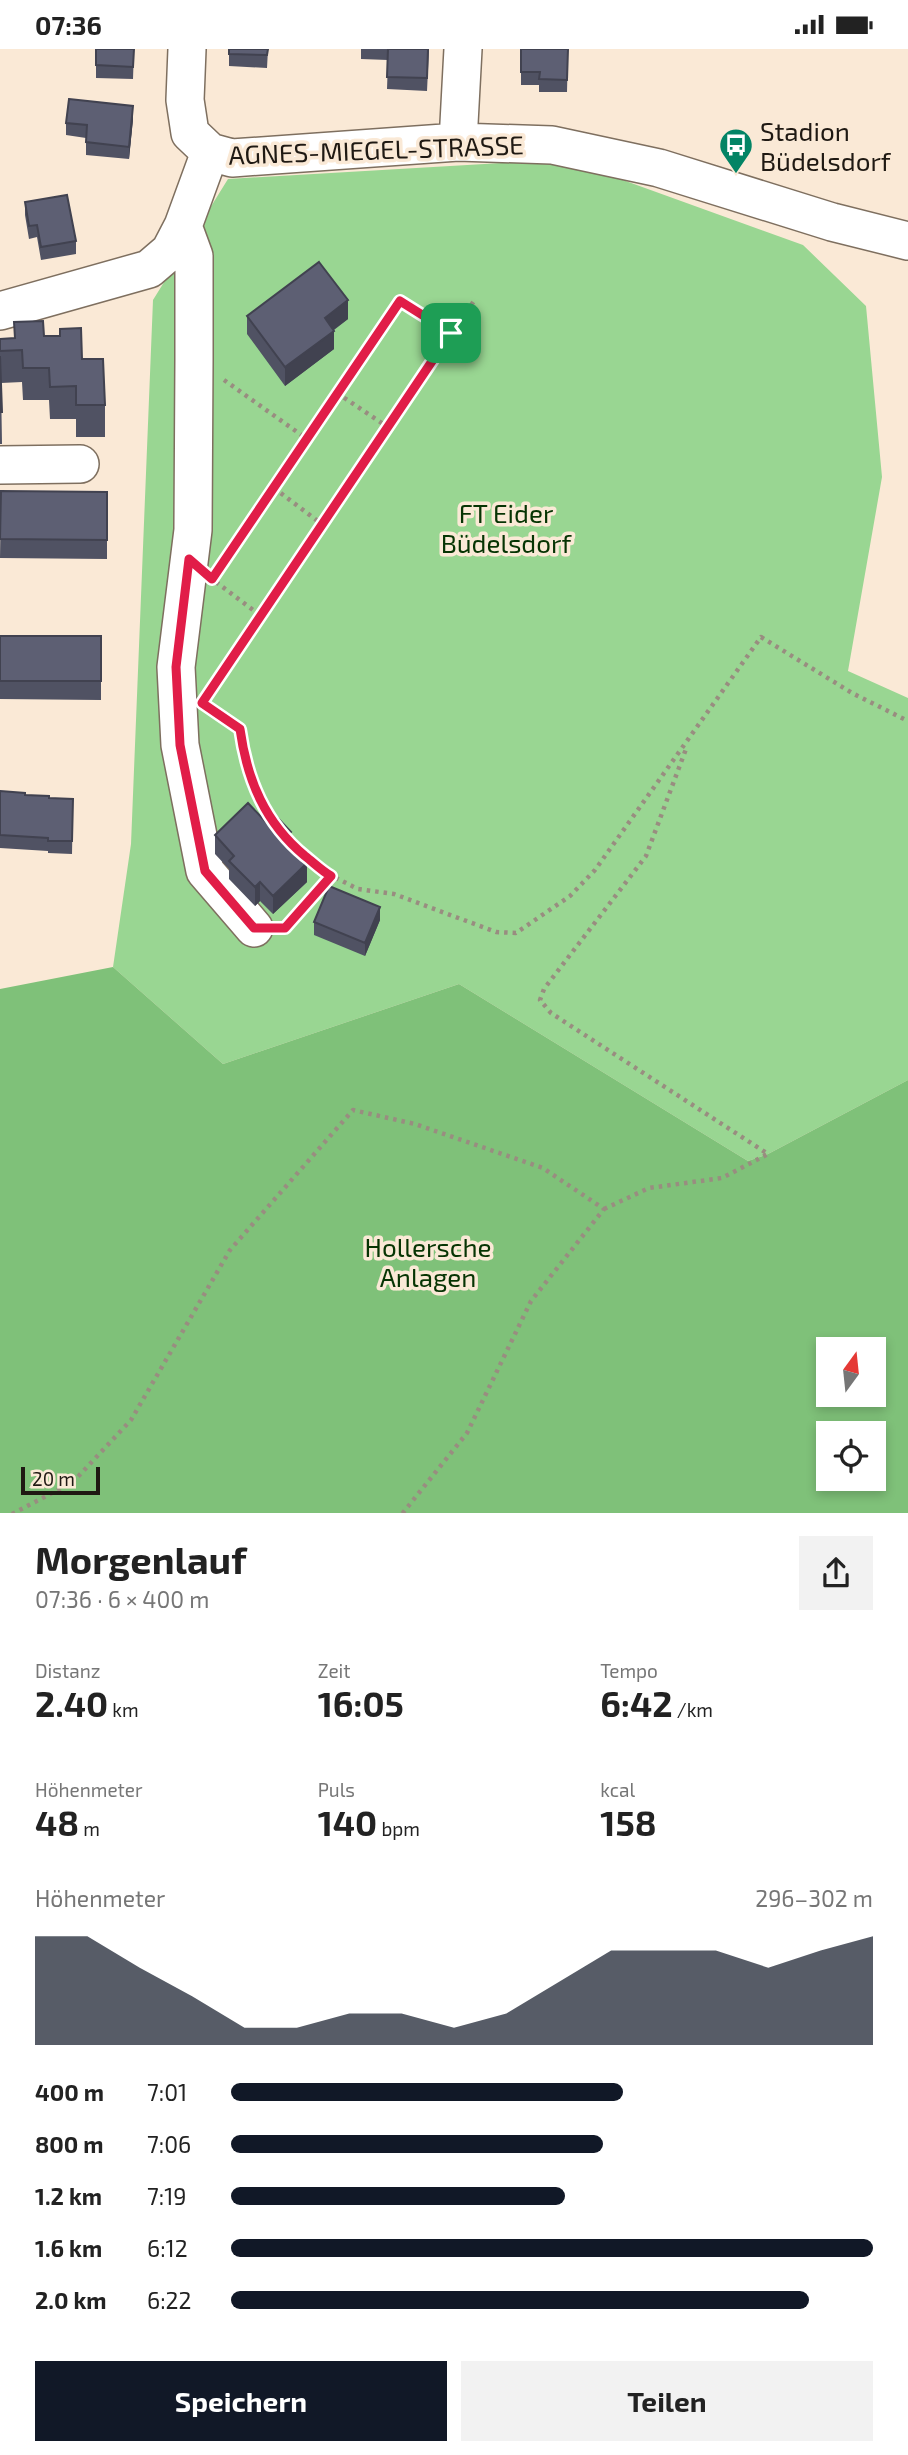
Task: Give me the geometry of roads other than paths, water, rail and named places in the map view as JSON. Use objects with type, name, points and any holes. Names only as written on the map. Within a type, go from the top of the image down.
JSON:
[{"type":"street","points":[[0,311],[149,269],[170,251],[183,226],[210,152],[190,133],[185,100],[187,49]]},
{"type":"street","points":[[458,142],[463,49]]},
{"type":"street","name":"AGNES-MIEGEL-STRASSE","points":[[210,152],[232,158],[458,142],[552,145],[659,168],[832,222],[908,241]]},
{"type":"street","points":[[183,226],[194,256],[193,530],[201,569],[176,667],[180,745],[205,871],[254,928]]},
{"type":"street","points":[[0,465],[80,464]]},
{"type":"place","name":"Stadion Büdelsdorf","points":[[736,175]]},
{"type":"park label","name":"FT Eider Büdelsdorf","points":[[506,526]]},
{"type":"park label","name":"Hollersche Anlagen","points":[[428,1260]]}]
